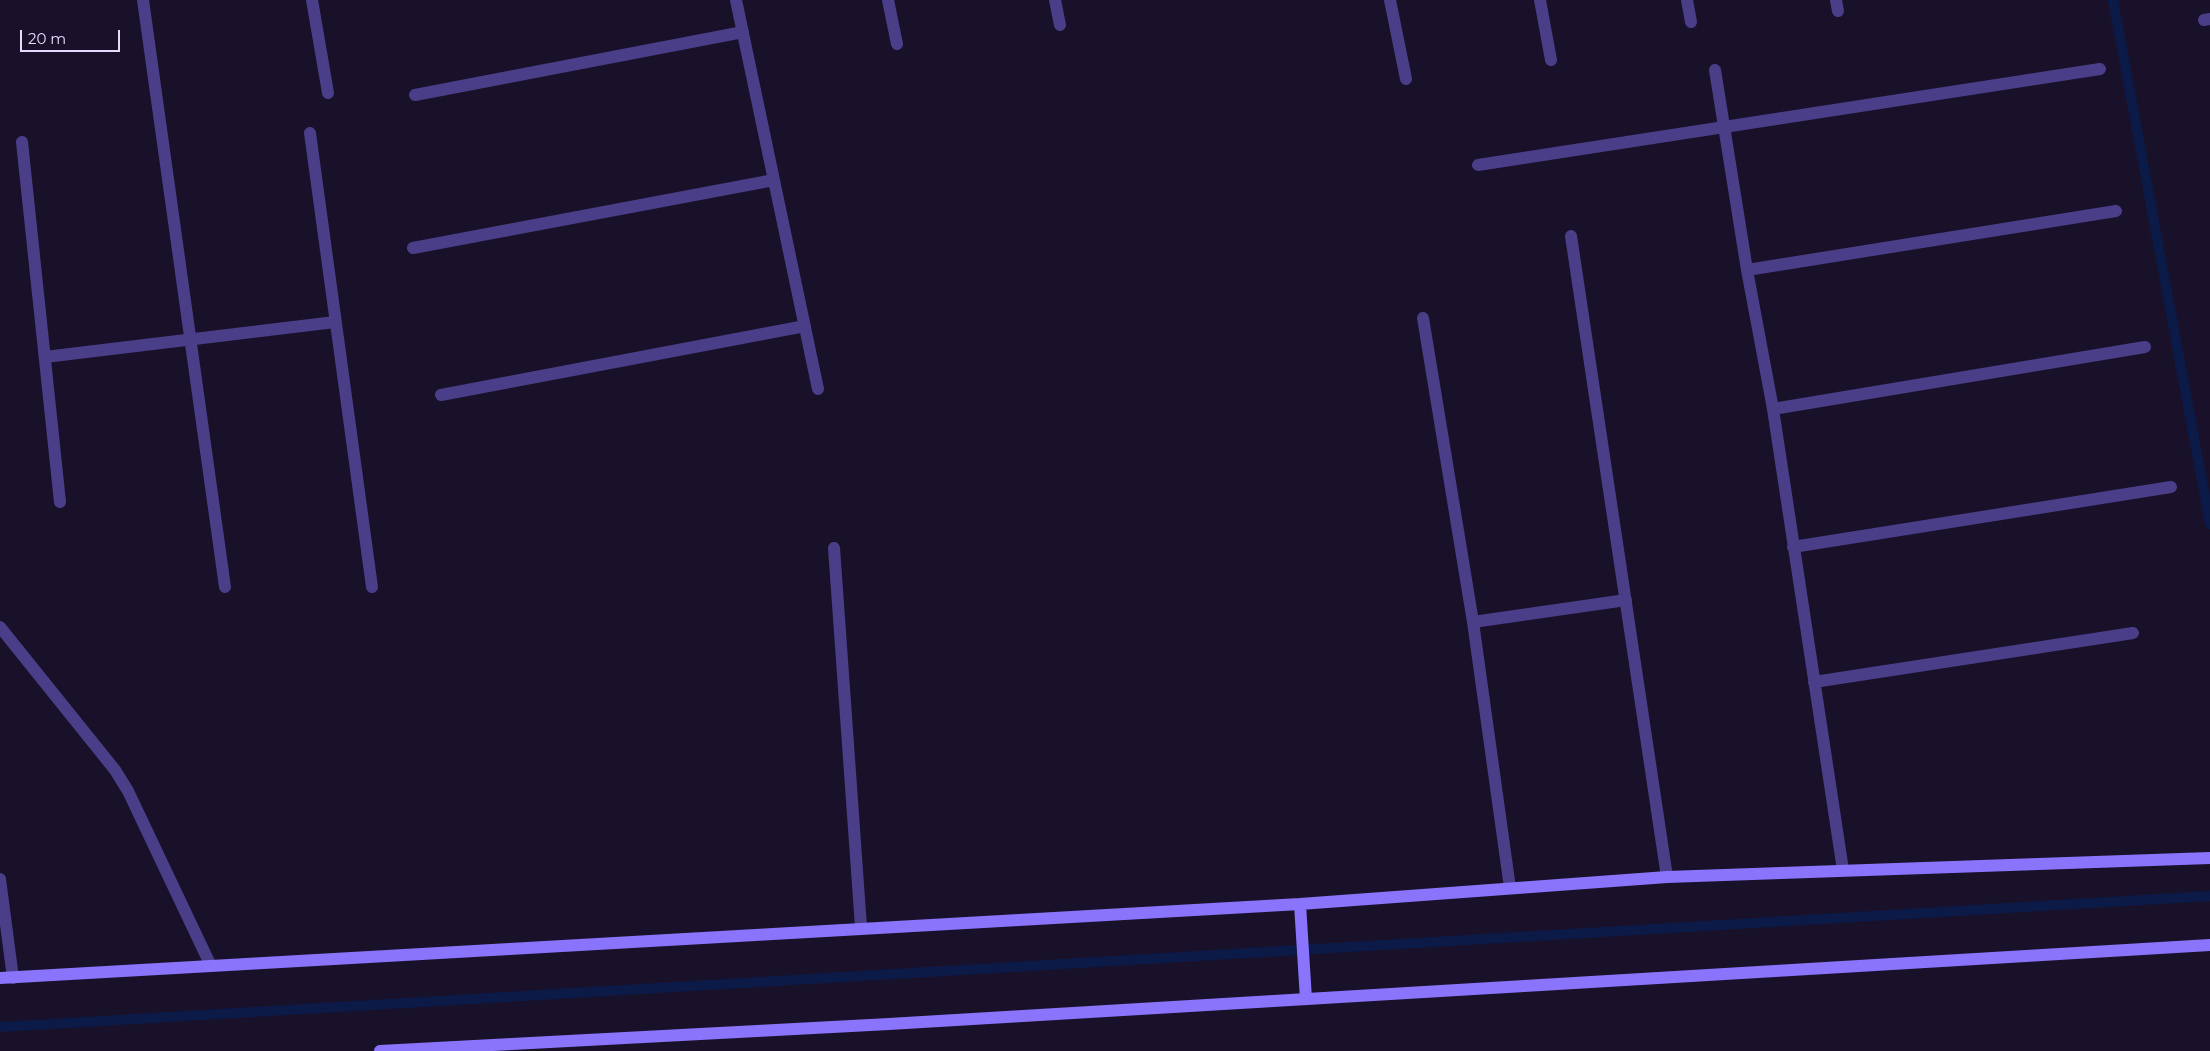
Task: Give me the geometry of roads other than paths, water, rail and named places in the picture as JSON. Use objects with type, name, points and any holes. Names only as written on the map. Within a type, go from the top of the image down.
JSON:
[{"type":"street","points":[[143,0],[225,587]]},
{"type":"street","points":[[312,0],[328,94]]},
{"type":"street","points":[[736,0],[818,389]]},
{"type":"street","points":[[888,0],[897,44]]},
{"type":"street","points":[[1055,0],[1060,26]]},
{"type":"street","points":[[1390,0],[1406,79]]},
{"type":"street","points":[[1540,0],[1551,60]]},
{"type":"street","points":[[1687,0],[1692,22]]},
{"type":"street","points":[[415,95],[743,32]]},
{"type":"street","points":[[1478,165],[2100,69]]},
{"type":"street","points":[[1715,70],[1747,270],[1773,409],[1843,870]]},
{"type":"street","points":[[310,133],[372,587]]},
{"type":"street","points":[[22,142],[60,502]]},
{"type":"street","points":[[413,248],[774,180]]},
{"type":"street","points":[[1747,270],[2116,211]]},
{"type":"street","points":[[1571,236],[1667,877]]},
{"type":"street","points":[[1423,318],[1473,622],[1510,888]]},
{"type":"street","points":[[45,357],[335,322]]},
{"type":"street","points":[[441,395],[805,326]]},
{"type":"street","points":[[1773,409],[2145,347]]},
{"type":"street","points":[[1793,548],[2171,487]]},
{"type":"street","points":[[834,548],[861,927]]},
{"type":"street","points":[[1473,622],[1626,600]]},
{"type":"street","points":[[0,627],[115,770],[132,800],[211,966]]},
{"type":"street","points":[[1814,682],[2133,633]]},
{"type":"street","points":[[0,879],[6,978],[861,927],[1300,904],[1667,877],[2210,858]]},
{"type":"street","points":[[1300,904],[1306,999]]},
{"type":"street","points":[[380,1051],[1306,999],[2210,945]]},
{"type":"waterway","points":[[2113,0],[2210,524]]},
{"type":"waterway","points":[[0,1027],[2210,896]]}]
